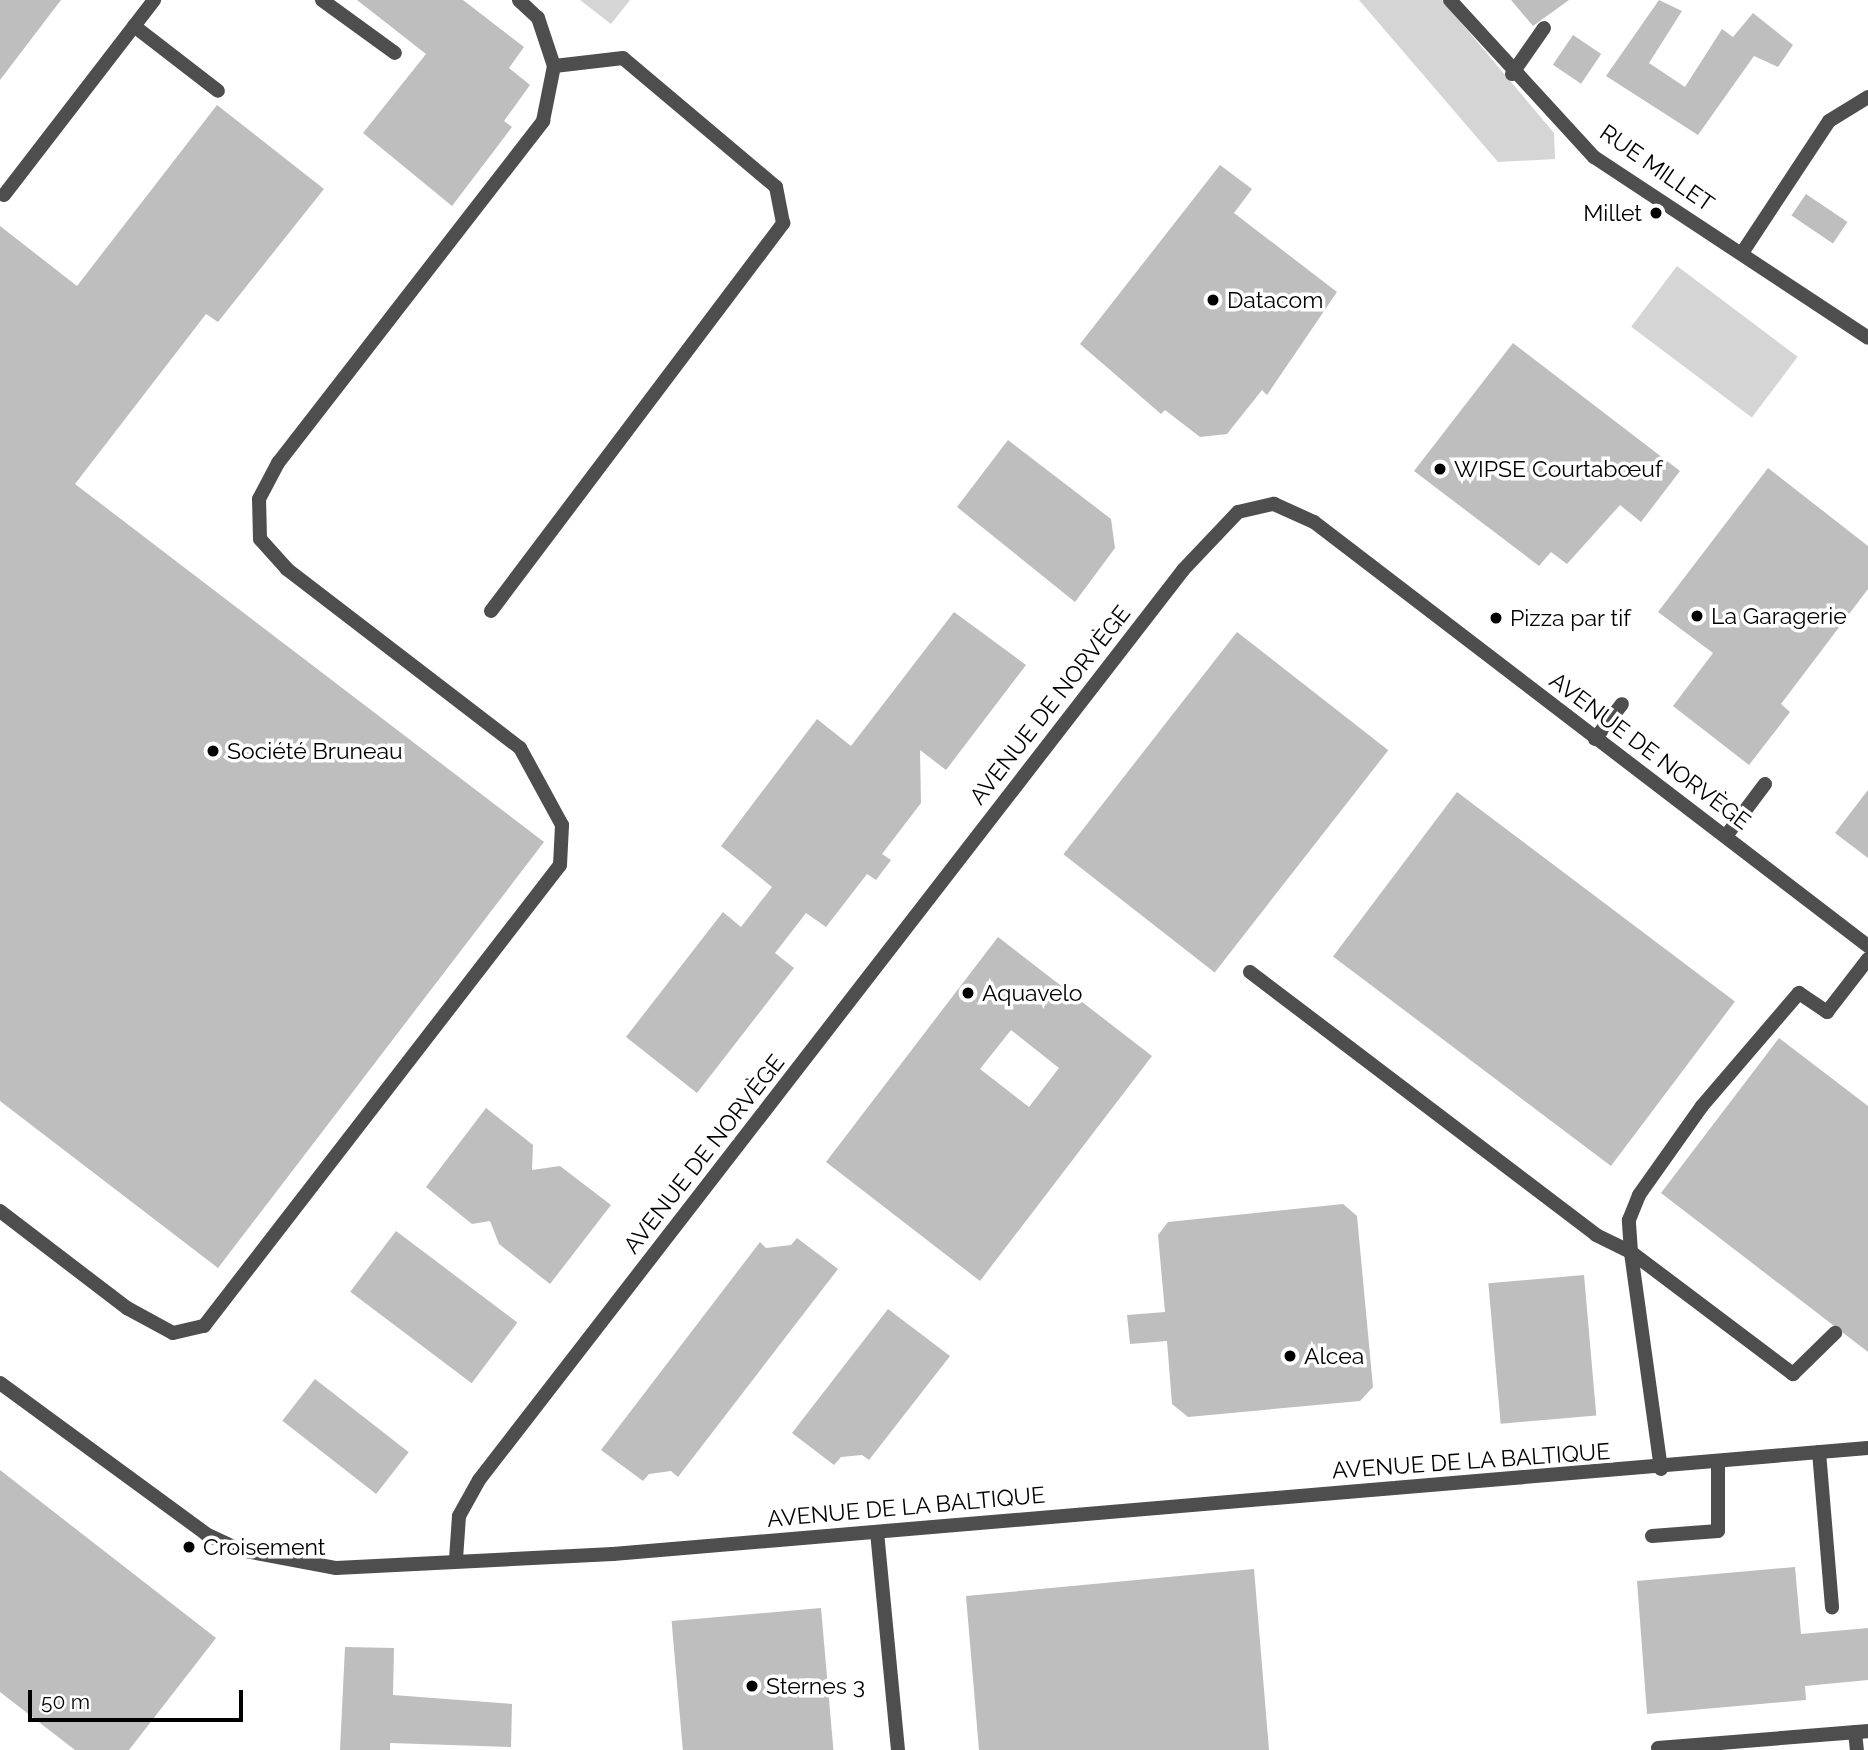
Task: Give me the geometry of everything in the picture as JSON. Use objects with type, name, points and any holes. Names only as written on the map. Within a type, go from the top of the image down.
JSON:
[{"type":"street","points":[[4,195],[154,0]]},
{"type":"street","points":[[322,0],[395,53]]},
{"type":"street","points":[[0,1211],[127,1308],[173,1334],[204,1326],[560,865],[562,825],[520,748],[287,569],[260,538],[258,499],[278,463],[544,121],[554,66],[538,19],[519,0]]},
{"type":"street","name":"RUE MILLET","points":[[1458,3],[1512,74],[1594,157],[1868,338]]},
{"type":"street","points":[[134,26],[218,91]]},
{"type":"street","points":[[1512,74],[1544,28]]},
{"type":"street","points":[[491,611],[783,223],[776,187],[623,58],[554,66]]},
{"type":"street","points":[[1742,253],[1829,121],[1868,97]]},
{"type":"street","name":"AVENUE DE NORVÈGE","points":[[456,1559],[459,1516],[480,1480],[1227,520],[1274,504],[1299,512],[1868,946]]},
{"type":"street","points":[[1595,738],[1622,704]]},
{"type":"street","points":[[1726,836],[1765,785]]},
{"type":"street","points":[[1661,1469],[1631,1252],[1629,1220],[1639,1195],[1702,1106],[1799,993],[1827,1012],[1868,959]]},
{"type":"street","points":[[1250,972],[1596,1234],[1631,1252],[1793,1374],[1835,1333]]},
{"type":"street","name":"AVENUE DE LA BALTIQUE","points":[[0,1383],[184,1521],[240,1550],[336,1568],[877,1532],[1661,1469],[1868,1448]]},
{"type":"street","points":[[1819,1452],[1832,1607]]},
{"type":"street","points":[[1652,1536],[1718,1531],[1718,1464]]},
{"type":"street","points":[[877,1532],[898,1750]]},
{"type":"street","points":[[1658,1748],[1862,1731],[1857,1750]]},
{"type":"shaded area","points":[[580,0],[630,0],[611,24]]},
{"type":"shaded area","points":[[1359,0],[1442,0],[1554,133],[1555,159],[1498,162]]},
{"type":"shaded area","points":[[1677,266],[1798,357],[1752,418],[1631,327]]},
{"type":"building","points":[[0,0],[61,0],[0,80]]},
{"type":"building","points":[[357,0],[463,0],[524,47],[509,68],[530,85],[504,121],[512,127],[452,206],[363,133],[426,54]]},
{"type":"building","points":[[1511,0],[1569,0],[1533,26]]},
{"type":"building","points":[[1659,0],[1682,11],[1649,63],[1685,87],[1722,29],[1733,37],[1753,13],[1793,45],[1778,67],[1754,56],[1698,135],[1606,76]]},
{"type":"building","points":[[1573,35],[1601,54],[1581,84],[1553,65]]},
{"type":"building","name":"Société Bruneau","points":[[217,105],[324,189],[218,322],[206,314],[75,484],[544,842],[218,1268],[0,1101],[0,226],[77,286]]},
{"type":"building","name":"Datacom","points":[[1220,165],[1252,189],[1234,213],[1337,292],[1267,395],[1262,390],[1227,434],[1200,437],[1165,410],[1161,414],[1080,344]]},
{"type":"building","points":[[1806,194],[1847,222],[1833,244],[1791,216]]},
{"type":"building","points":[[1513,343],[1680,471],[1641,522],[1620,505],[1567,564],[1551,552],[1539,566],[1414,471]]},
{"type":"building","points":[[1008,440],[1111,519],[1115,548],[1075,602],[957,507]]},
{"type":"building","points":[[1768,468],[1868,546],[1868,589],[1781,704],[1790,712],[1749,765],[1673,706],[1713,653],[1658,612]]},
{"type":"building","points":[[954,612],[1026,665],[946,770],[920,750],[921,803],[882,854],[891,860],[876,880],[867,874],[826,927],[806,913],[775,953],[794,968],[697,1093],[626,1037],[723,912],[741,927],[772,887],[721,846],[817,719],[851,746]]},
{"type":"building","points":[[1237,632],[1388,750],[1215,972],[1063,854]]},
{"type":"building","points":[[1868,790],[1868,858],[1835,833]]},
{"type":"building","points":[[1457,792],[1735,1001],[1611,1166],[1333,957]]},
{"type":"building","points":[[998,937],[1152,1056],[980,1281],[826,1162]],"holes":[[[1011,1030],[1059,1068],[1029,1107],[980,1069]]]},
{"type":"building","points":[[1779,1038],[1868,1106],[1868,1352],[1661,1193]]},
{"type":"building","points":[[486,1108],[533,1145],[532,1170],[560,1166],[611,1205],[550,1284],[499,1244],[490,1221],[472,1224],[426,1187]]},
{"type":"building","points":[[1343,1204],[1357,1216],[1373,1387],[1360,1401],[1188,1417],[1172,1404],[1167,1341],[1130,1344],[1127,1315],[1165,1312],[1158,1235],[1168,1222]]},
{"type":"building","points":[[396,1231],[517,1322],[472,1383],[350,1292]]},
{"type":"building","points":[[797,1238],[838,1269],[678,1477],[671,1471],[649,1474],[643,1481],[601,1450],[760,1242],[766,1248],[791,1245]]},
{"type":"building","points":[[1584,1275],[1596,1415],[1501,1424],[1488,1283]]},
{"type":"building","points":[[888,1309],[950,1356],[869,1460],[862,1455],[841,1457],[834,1465],[792,1433]]},
{"type":"building","points":[[315,1379],[409,1452],[376,1494],[282,1421]]},
{"type":"building","points":[[0,1470],[216,1638],[129,1750],[75,1750],[0,1692]]},
{"type":"building","points":[[1795,1567],[1801,1634],[1868,1628],[1868,1680],[1805,1686],[1806,1700],[1647,1714],[1637,1581]]},
{"type":"building","points":[[1254,1569],[1269,1750],[979,1750],[966,1596]]},
{"type":"building","name":"Sternes 3","points":[[821,1608],[833,1750],[683,1750],[672,1621]]},
{"type":"building","points":[[345,1647],[394,1648],[393,1695],[512,1704],[511,1747],[390,1743],[390,1750],[340,1750]]},
{"type":"place","name":"Millet","points":[[1656,213]]},
{"type":"place","name":"Datacom","points":[[1213,300]]},
{"type":"place","name":"WIPSE Courtabœuf","points":[[1440,469]]},
{"type":"place","name":"La Garagerie","points":[[1697,616]]},
{"type":"place","name":"Pizza par tif","points":[[1496,618]]},
{"type":"place","name":"Société Bruneau","points":[[213,751]]},
{"type":"place","name":"Aquavelo","points":[[968,993]]},
{"type":"place","name":"Alcea","points":[[1290,1356]]},
{"type":"place","name":"Croisement","points":[[189,1547]]},
{"type":"place","name":"Sternes 3","points":[[752,1686]]}]
